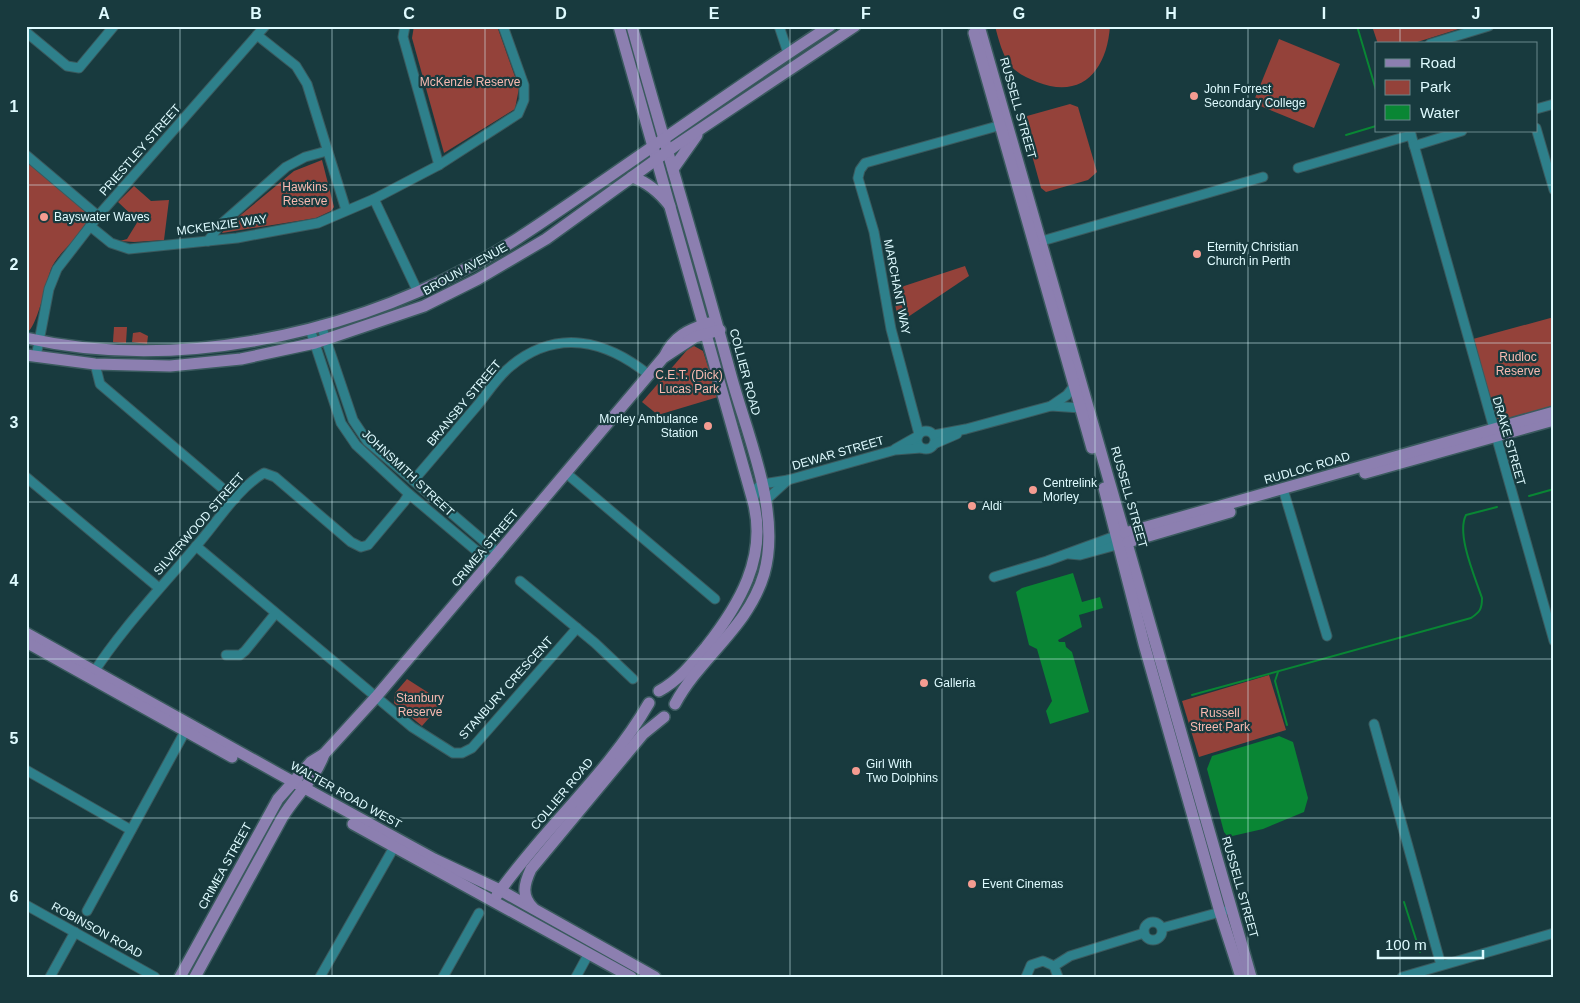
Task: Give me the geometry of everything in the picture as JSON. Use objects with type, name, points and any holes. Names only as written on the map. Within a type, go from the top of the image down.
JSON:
[{"type":"main road","points":[[619,26],[754,500],[756,523],[754,557],[734,610],[695,660],[674,682],[659,691],[652,696],[649,702],[653,713],[664,717],[671,714],[675,704],[670,694],[659,691]]},
{"type":"main road","name":"COLLIER ROAD","points":[[632,26],[766,500],[768,556],[755,596],[729,637],[688,682],[675,704]]},
{"type":"main road","name":"BROUN AVENUE","points":[[26,338],[110,350],[173,349],[238,344],[316,327],[370,310],[477,262],[548,218],[830,26]]},
{"type":"main road","name":"BROUN AVENUE","points":[[31,356],[95,364],[179,366],[241,359],[320,341],[424,306],[478,279],[546,239],[708,123],[855,26]]},
{"type":"main road","name":"RUSSELL STREET","points":[[972,26],[1038,242],[1121,539],[1153,678],[1226,910],[1251,977]]},
{"type":"main road","name":"RUSSELL STREET","points":[[980,26],[1003,124]]},
{"type":"main road","points":[[654,106],[670,123],[683,125]]},
{"type":"main road","points":[[673,169],[690,143],[708,123]]},
{"type":"main road","points":[[632,177],[652,188],[672,210]]},
{"type":"main road","name":"CRIMEA STREET","points":[[180,977],[278,799],[320,767],[324,754],[376,697],[499,554],[664,358],[670,344],[682,333],[705,330],[718,325]]},
{"type":"main road","name":"RUSSELL STREET","points":[[1079,392],[1081,408],[1162,666],[1226,910],[1241,977]]},
{"type":"main road","name":"RUDLOC ROAD","points":[[1121,539],[1494,433],[1554,412]]},
{"type":"main road","name":"RUDLOC ROAD","points":[[1494,433],[1554,420]]},
{"type":"main road","name":"WALTER ROAD WEST","points":[[26,633],[187,728],[396,843],[500,897],[631,977]]},
{"type":"main road","name":"WALTER ROAD WEST","points":[[26,642],[93,674]]},
{"type":"main road","points":[[1153,678],[1162,666]]},
{"type":"main road","name":"COLLIER ROAD","points":[[500,897],[641,719],[649,702]]},
{"type":"main road","name":"COLLIER ROAD","points":[[500,897],[531,869],[643,734],[664,717]]},
{"type":"main road","name":"CRIMEA STREET","points":[[196,977],[282,818],[296,787]]},
{"type":"main road","name":"COLLIER ROAD","points":[[531,869],[525,882],[524,894],[528,903],[535,910]]},
{"type":"main road","name":"WALTER ROAD WEST","points":[[500,897],[535,910],[655,977]]},
{"type":"street","points":[[26,32],[67,66],[79,68],[114,26]]},
{"type":"street","name":"PRIESTLEY STREET","points":[[31,356],[39,340],[49,289],[56,272],[98,216],[265,26]]},
{"type":"street","points":[[405,26],[403,37],[440,165]]},
{"type":"street","name":"MCKENZIE WAY","points":[[90,226],[111,243],[129,249],[208,241],[318,223],[374,199],[440,165],[518,114],[524,100],[524,85],[503,26]]},
{"type":"street","points":[[779,26],[788,53]]},
{"type":"street","points":[[1437,42],[1490,26]]},
{"type":"street","points":[[257,35],[296,66],[308,84],[346,210]]},
{"type":"street","points":[[1538,108],[1554,104]]},
{"type":"street","name":"MARCHANT WAY","points":[[921,448],[918,444],[926,436],[914,414],[891,329],[874,232],[858,178],[862,166],[892,155],[1003,124]]},
{"type":"street","points":[[1414,146],[1459,132]]},
{"type":"street","points":[[1537,132],[1554,190]]},
{"type":"street","points":[[1298,168],[1410,133]]},
{"type":"street","name":"DRAKE STREET","points":[[1410,133],[1554,641]]},
{"type":"street","points":[[208,241],[219,226],[285,167],[327,151]]},
{"type":"street","points":[[26,155],[98,216]]},
{"type":"street","points":[[1038,242],[1263,177]]},
{"type":"street","points":[[374,199],[417,290]]},
{"type":"street","name":"JOHNSMITH STREET","points":[[316,327],[341,422],[356,445],[409,494],[491,563]]},
{"type":"street","name":"JOHNSMITH STREET","points":[[320,341],[353,420],[367,440],[499,554]]},
{"type":"street","name":"BRANSBY STREET","points":[[412,479],[419,474],[509,367],[531,352],[557,343],[587,343],[612,350],[649,375]]},
{"type":"street","points":[[95,364],[100,384],[235,499]]},
{"type":"street","name":"DEWAR STREET","points":[[762,484],[788,480],[895,450],[926,436],[966,429],[1050,406],[1067,396],[1079,392]]},
{"type":"street","name":"DEWAR STREET","points":[[1050,406],[1081,408]]},
{"type":"street","name":"DEWAR STREET","points":[[895,450],[928,449],[926,436]]},
{"type":"street","name":"SILVERWOOD STREET","points":[[93,674],[159,588],[235,499],[254,479],[264,473],[275,477],[351,542],[362,547],[368,545],[409,494]]},
{"type":"street","points":[[566,473],[715,599]]},
{"type":"street","points":[[26,477],[159,588]]},
{"type":"street","name":"DEWAR STREET","points":[[766,500],[788,480]]},
{"type":"street","points":[[754,500],[757,488],[762,484]]},
{"type":"street","points":[[1284,493],[1326,636]]},
{"type":"street","name":"RUDLOC ROAD","points":[[994,577],[1068,554],[1080,555],[1121,539]]},
{"type":"street","name":"STANBURY CRESCENT","points":[[196,546],[275,614],[420,733],[453,753],[462,753],[472,748],[577,628]]},
{"type":"street","points":[[520,581],[577,628],[633,679]]},
{"type":"street","points":[[226,655],[240,654],[246,651],[275,614]]},
{"type":"street","points":[[1374,724],[1441,965]]},
{"type":"street","points":[[87,911],[187,728]]},
{"type":"street","points":[[26,770],[131,830]]},
{"type":"street","points":[[320,977],[396,843]]},
{"type":"street","name":"ROBINSON ROAD","points":[[26,905],[155,977]]},
{"type":"street","points":[[1054,966],[1070,956],[1144,933],[1149,939],[1155,940],[1160,936],[1162,928],[1226,910]]},
{"type":"street","points":[[443,977],[479,913]]},
{"type":"street","points":[[50,977],[75,932]]},
{"type":"street","points":[[1402,977],[1554,933]]},
{"type":"street","points":[[576,977],[589,953]]},
{"type":"street","points":[[1023,976],[1035,962],[1047,962],[1054,966],[1058,977]]},
{"type":"green space","name":"McKenzie Reserve","points":[[414,26],[497,26],[519,88],[515,109],[444,153],[412,38]]},
{"type":"green space","points":[[995,26],[1110,26],[1104,56],[1089,77],[1079,84],[1067,87],[1053,87],[1026,77],[1011,66],[1001,47]]},
{"type":"green space","points":[[1372,26],[1468,26],[1417,42],[1377,42]]},
{"type":"green space","points":[[1279,39],[1340,64],[1314,128],[1253,103]]},
{"type":"green space","points":[[1070,104],[1078,107],[1097,172],[1088,180],[1046,192],[1041,188],[1023,123],[1027,116]]},
{"type":"green space","points":[[26,160],[89,213],[90,216],[83,229],[59,256],[51,269],[34,323],[26,333]]},
{"type":"green space","name":"Hawkins Reserve","points":[[322,160],[334,207],[331,211],[316,218],[222,233],[225,228],[294,171]]},
{"type":"green space","points":[[134,186],[151,201],[169,200],[164,240],[120,241],[127,239],[138,221],[118,202]]},
{"type":"green space","points":[[965,266],[969,276],[899,323],[892,290]]},
{"type":"green space","name":"Rudloc Reserve","points":[[1554,317],[1554,410],[1501,423],[1496,417],[1473,339]]},
{"type":"green space","points":[[114,327],[127,327],[126,343],[113,342]]},
{"type":"green space","points":[[140,332],[148,336],[147,344],[132,342],[133,333]]},
{"type":"green space","name":"C.E.T. (Dick) Lucas Park","points":[[694,346],[703,351],[718,397],[658,415],[642,402],[688,349]]},
{"type":"green space","name":"Russell Street Park","points":[[1269,675],[1286,730],[1199,757],[1182,701]]},
{"type":"green space","name":"Stanbury Reserve","points":[[407,679],[443,702],[422,726],[394,703],[395,693]]},
{"type":"water","points":[[1073,573],[1082,602],[1100,597],[1103,608],[1079,615],[1082,627],[1058,640],[1059,642],[1065,642],[1066,647],[1072,652],[1089,712],[1050,724],[1046,711],[1052,701],[1037,649],[1029,645],[1016,592],[1022,588]]},
{"type":"water","points":[[1279,736],[1293,742],[1308,798],[1304,812],[1263,829],[1228,837],[1224,832],[1207,769],[1212,756]]},
{"type":"waterway","points":[[1357,26],[1375,87]]},
{"type":"waterway","points":[[1346,135],[1375,126]]},
{"type":"waterway","points":[[1529,496],[1554,489]]},
{"type":"waterway","points":[[1192,695],[1471,618],[1480,610],[1482,598],[1465,544],[1464,523],[1466,515],[1497,507]]},
{"type":"waterway","points":[[1278,672],[1275,681],[1287,725]]},
{"type":"waterway","points":[[1404,902],[1420,952]]},
{"type":"place","name":"John Forrest Secondary College","points":[[1194,96]]},
{"type":"place","name":"Bayswater Waves","points":[[44,217]]},
{"type":"place","name":"Eternity Christian Church in Perth","points":[[1197,254]]},
{"type":"place","name":"Morley Ambulance Station","points":[[708,426]]},
{"type":"place","name":"Centrelink Morley","points":[[1033,490]]},
{"type":"place","name":"Aldi","points":[[972,506]]},
{"type":"place","name":"Galleria","points":[[924,683]]},
{"type":"place","name":"Girl With Two Dolphins","points":[[856,771]]},
{"type":"place","name":"Event Cinemas","points":[[972,884]]}]
